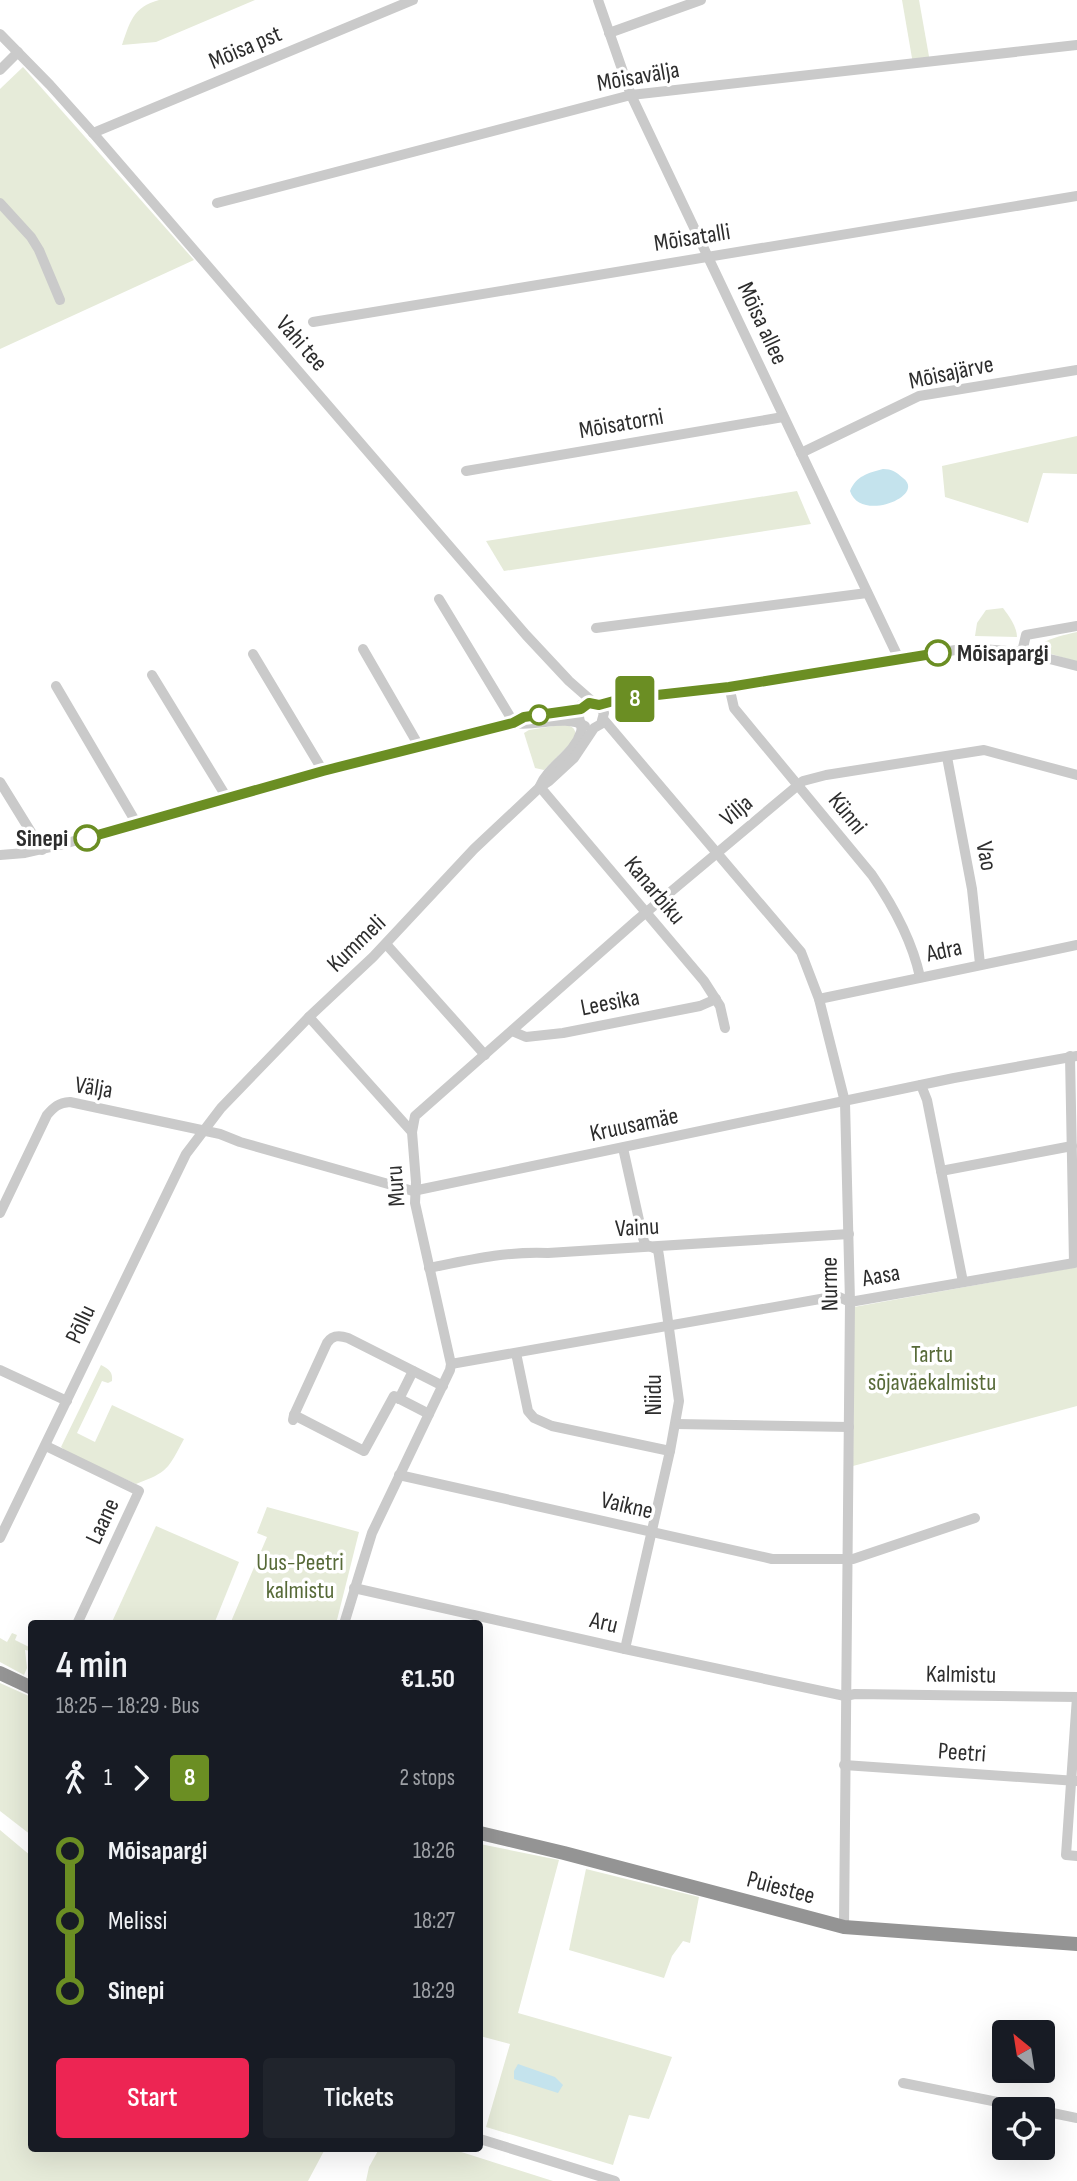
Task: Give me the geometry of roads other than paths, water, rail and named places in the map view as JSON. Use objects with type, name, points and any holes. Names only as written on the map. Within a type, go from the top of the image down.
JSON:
[{"type":"highway","points":[[0,1673],[28,1686]]},
{"type":"highway","name":"Puiestee","points":[[483,1834],[844,1927],[1077,1944]]},
{"type":"street","name":"Mõisa pst","points":[[93,133],[413,0]]},
{"type":"street","name":"Mõisa allee","points":[[598,0],[631,95],[899,659]]},
{"type":"street","points":[[609,33],[701,0]]},
{"type":"street","name":"Vahi tee","points":[[0,34],[93,133],[526,635],[569,681],[596,704]]},
{"type":"street","name":"Mõisavälja","points":[[217,203],[631,95],[1077,45]]},
{"type":"street","points":[[0,70],[18,52]]},
{"type":"street","name":"Mõisatalli","points":[[313,322],[1077,196]]},
{"type":"street","points":[[0,203],[35,243],[60,300]]},
{"type":"street","name":"Mõisajärve","points":[[801,453],[919,396],[1077,370]]},
{"type":"street","name":"Mõisatorni","points":[[466,471],[783,417]]},
{"type":"street","points":[[596,628],[867,593]]},
{"type":"street","points":[[439,599],[513,723],[524,725],[572,721],[594,728],[615,707],[632,699]]},
{"type":"street","points":[[1022,652],[1026,635],[1077,626]]},
{"type":"street","points":[[582,723],[579,716],[586,704],[729,687],[968,648],[1022,652],[1077,666]]},
{"type":"street","points":[[363,649],[419,746]]},
{"type":"street","points":[[253,654],[323,771]]},
{"type":"street","points":[[152,675],[225,798]]},
{"type":"street","name":"Vahi tee","points":[[569,681],[580,701],[581,709]]},
{"type":"street","points":[[56,686],[137,824]]},
{"type":"street","name":"Künni","points":[[729,687],[734,708],[891,902],[906,934],[920,977]]},
{"type":"street","points":[[596,704],[604,718]]},
{"type":"street","points":[[0,855],[42,850],[323,771],[513,723],[524,717],[581,709]]},
{"type":"street","name":"Nurme","points":[[604,718],[801,952],[819,999],[845,1102],[850,1302],[844,1927]]},
{"type":"street","name":"Kummeli","points":[[540,787],[544,776],[576,742],[582,723]]},
{"type":"street","name":"Kummeli","points":[[203,1131],[221,1108],[309,1017],[386,944],[474,849],[574,758],[594,728]]},
{"type":"street","name":"Vilja","points":[[412,1132],[415,1116],[647,912],[803,781],[826,775],[984,751],[1077,775]]},
{"type":"street","name":"Vao","points":[[947,757],[972,889],[980,964]]},
{"type":"street","points":[[0,782],[42,850]]},
{"type":"street","name":"Kanarbiku","points":[[540,787],[704,981],[720,1006],[725,1028]]},
{"type":"street","points":[[386,944],[485,1055]]},
{"type":"street","name":"Adra","points":[[819,999],[1077,944]]},
{"type":"street","name":"Leesika","points":[[512,1031],[526,1037],[563,1034],[700,1006],[716,999]]},
{"type":"street","name":"Muru","points":[[309,1017],[412,1132],[415,1203],[451,1364]]},
{"type":"street","name":"Kruusamäe","points":[[203,1131],[415,1191],[921,1085],[1073,1056]]},
{"type":"street","name":"Aasa","points":[[451,1364],[837,1296],[850,1302],[1074,1263],[1073,1056]]},
{"type":"street","points":[[921,1085],[927,1100],[963,1282]]},
{"type":"street","name":"Välja","points":[[0,1213],[47,1115],[61,1103],[70,1102],[203,1131]]},
{"type":"street","name":"Põllu","points":[[0,1538],[186,1154],[203,1131]]},
{"type":"street","points":[[941,1171],[1072,1146]]},
{"type":"street","name":"Niidu","points":[[623,1148],[645,1244],[658,1251],[679,1401],[625,1649]]},
{"type":"street","name":"Vainu","points":[[429,1268],[504,1254],[849,1234]]},
{"type":"street","points":[[429,1414],[394,1396],[365,1451],[293,1418],[327,1343],[333,1337],[342,1335],[443,1386]]},
{"type":"street","points":[[516,1353],[528,1411],[534,1418],[552,1426],[670,1451]]},
{"type":"street","points":[[345,1620],[372,1533],[451,1364]]},
{"type":"street","points":[[0,1370],[67,1401]]},
{"type":"street","points":[[399,1399],[413,1371]]},
{"type":"street","points":[[676,1424],[849,1427]]},
{"type":"street","name":"Laane","points":[[46,1446],[139,1491],[79,1620]]},
{"type":"street","name":"Vaikne","points":[[399,1475],[772,1559],[847,1560],[975,1518]]},
{"type":"street","name":"Aru","points":[[354,1588],[845,1696]]},
{"type":"street","name":"Kalmistu","points":[[845,1696],[1077,1697]]},
{"type":"street","points":[[1077,1697],[1074,1781],[1066,1855],[1077,1856]]},
{"type":"street","name":"Peetri","points":[[844,1765],[1074,1781]]},
{"type":"street","points":[[903,2083],[992,2101]]},
{"type":"street","points":[[1055,2113],[1077,2118]]},
{"type":"street","points":[[483,2140],[615,2181]]},
{"type":"water","points":[[883,469],[894,471],[903,478],[908,485],[906,492],[889,503],[877,506],[856,500],[850,491],[856,482]]},
{"type":"water","points":[[518,2064],[555,2077],[563,2085],[558,2093],[514,2079]]},
{"type":"place","name":"Mõisapargi","points":[[938,653]]},
{"type":"place","name":"Sinepi","points":[[87,838]]},
{"type":"park label","name":"Tartu sõjaväekalmistu","points":[[932,1368]]},
{"type":"park label","name":"Uus-Peetri kalmistu","points":[[300,1576]]}]
